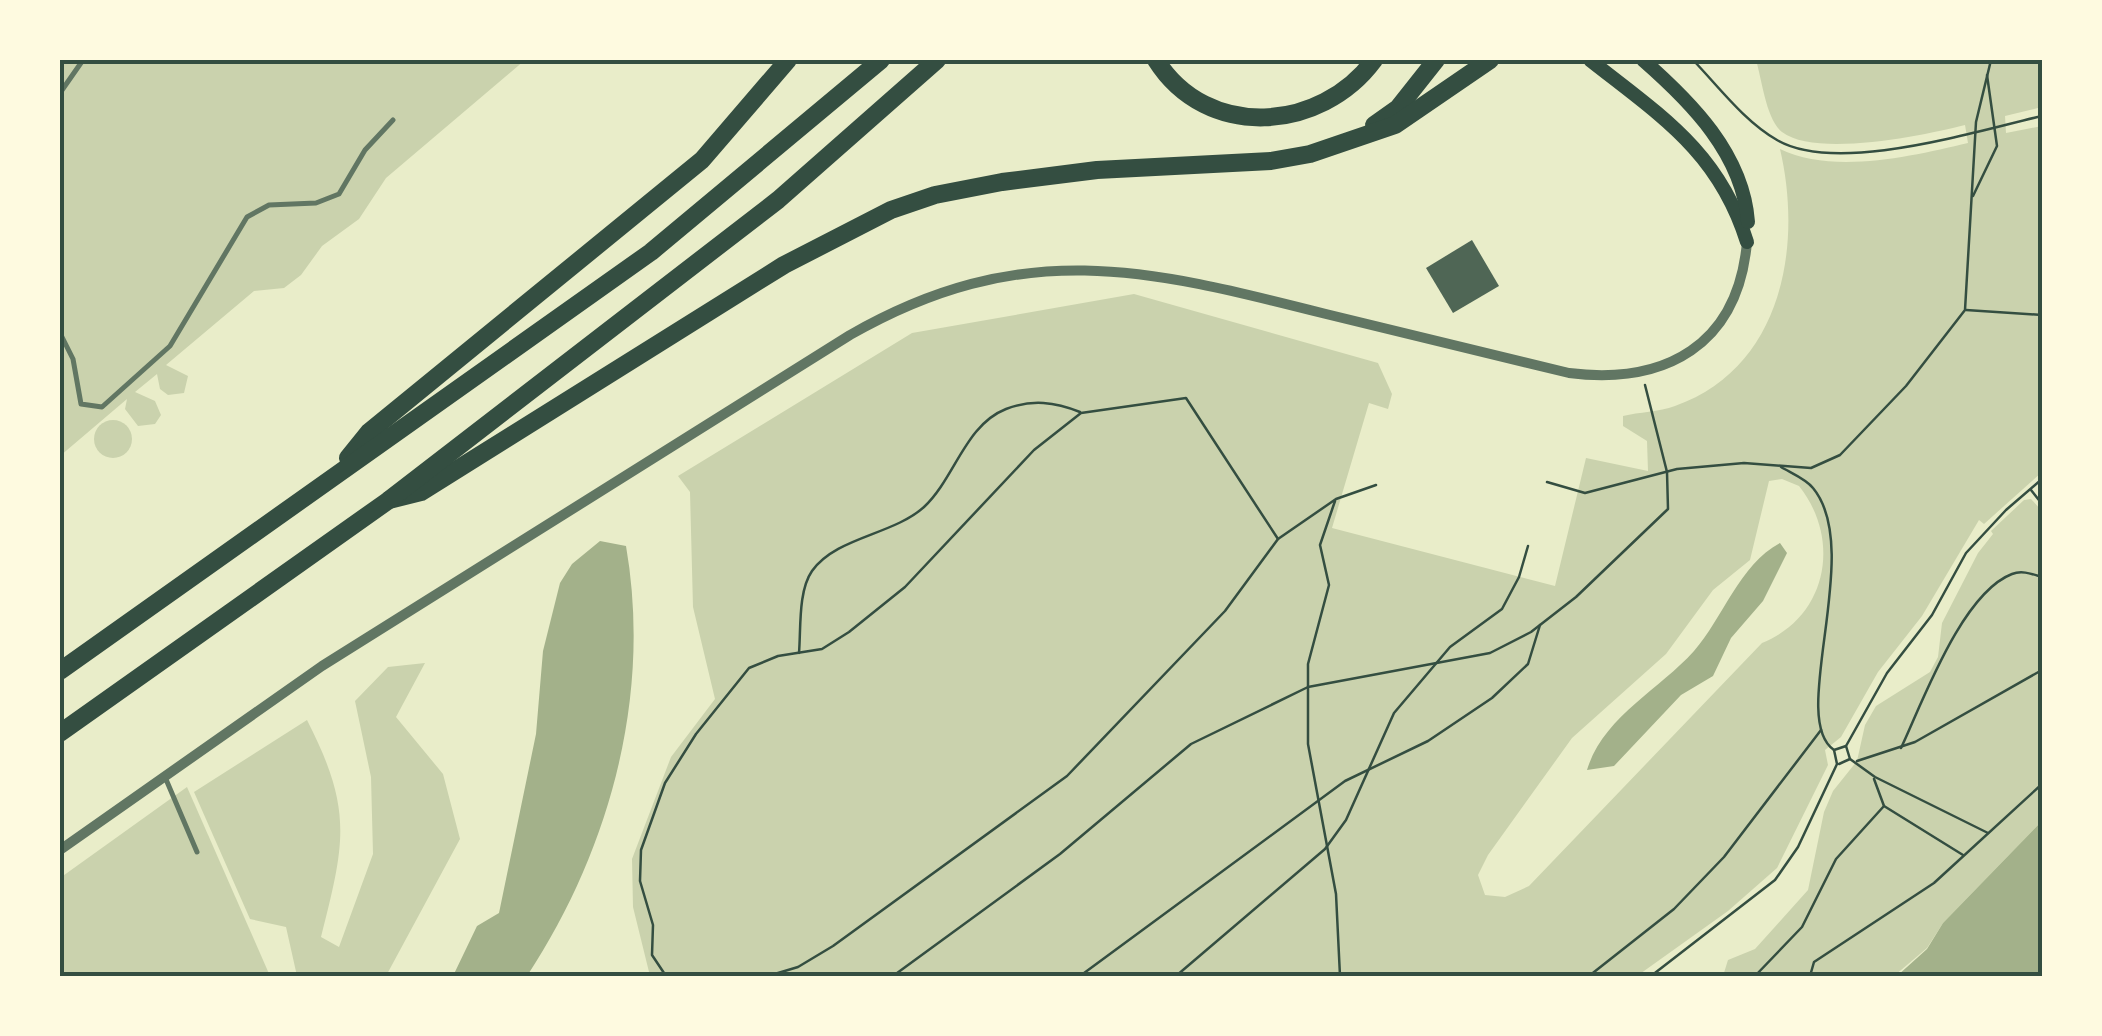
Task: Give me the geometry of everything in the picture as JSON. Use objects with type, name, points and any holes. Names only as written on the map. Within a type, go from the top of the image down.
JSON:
[{"type":"highway","points":[[339,470],[369,432],[626,226],[702,160],[788,60]]},
{"type":"highway","points":[[60,671],[339,470],[528,343],[651,252],[880,60]]},
{"type":"highway","points":[[60,732],[388,500],[778,200],[937,60]]},
{"type":"highway","points":[[1156,60],[1186,92],[1213,107],[1248,118],[1281,119],[1314,110],[1341,94],[1374,60]]},
{"type":"highway","points":[[1362,133],[1398,108],[1436,60]]},
{"type":"highway","points":[[388,500],[420,492],[784,265],[891,210],[935,195],[1002,182],[1098,170],[1271,161],[1310,154],[1362,133],[1395,125],[1426,108],[1490,60]]},
{"type":"main road","points":[[1590,60],[1708,159],[1726,190],[1747,242]]},
{"type":"main road","points":[[1643,60],[1690,104],[1726,152],[1747,214],[1747,242]]},
{"type":"street","points":[[60,850],[322,666],[850,335],[889,313],[980,280],[1056,269],[1138,271],[1569,373],[1609,378],[1643,374],[1690,354],[1713,334],[1745,271],[1747,242]]},
{"type":"lane","points":[[60,93],[84,60]]},
{"type":"lane","points":[[60,333],[73,359],[81,404],[102,407],[170,346],[246,218],[269,205],[316,204],[339,194],[364,150],[393,120]]},
{"type":"lane","points":[[164,774],[197,852]]},
{"type":"path","points":[[1693,60],[1757,126],[1798,150],[1908,147],[2042,116]]},
{"type":"path","points":[[1547,482],[1585,493],[1666,472],[1744,463],[1811,468],[1840,455],[1906,386],[1964,310],[1976,131],[1991,60]]},
{"type":"path","points":[[1972,197],[1990,166],[1996,126],[1987,73]]},
{"type":"path","points":[[1964,310],[2042,315]]},
{"type":"path","points":[[893,976],[1060,854],[1191,744],[1308,688],[1490,653],[1541,624],[1646,534],[1668,508],[1666,472],[1643,374]]},
{"type":"path","points":[[666,976],[652,955],[654,925],[640,880],[641,850],[665,783],[696,734],[749,668],[822,649],[904,587],[1034,450],[1081,413],[1186,398],[1278,540]]},
{"type":"path","points":[[799,653],[811,573],[834,552],[885,532],[923,508],[945,484],[976,431],[989,418],[1028,403],[1055,402],[1081,413]]},
{"type":"path","points":[[1651,976],[1775,880],[1798,846],[1837,764],[1834,750],[1820,730],[1818,704],[1834,562],[1830,520],[1812,487],[1780,466]]},
{"type":"path","points":[[1834,750],[1846,746],[1887,673],[1932,615],[1966,554],[2006,510],[2042,480]]},
{"type":"path","points":[[768,976],[798,967],[833,946],[1067,776],[1225,611],[1278,540],[1336,499],[1376,484]]},
{"type":"path","points":[[2031,490],[2042,504]]},
{"type":"path","points":[[1336,499],[1320,544],[1329,585],[1308,664],[1308,744],[1336,894],[1340,976]]},
{"type":"path","points":[[1176,976],[1325,849],[1346,820],[1394,714],[1450,647],[1502,609],[1520,577],[1528,546]]},
{"type":"path","points":[[1902,748],[1967,617],[1992,586],[2020,572],[2042,577]]},
{"type":"path","points":[[1080,976],[1316,801],[1372,767],[1428,741],[1492,698],[1528,664],[1541,624]]},
{"type":"path","points":[[1857,761],[1902,748],[2042,670]]},
{"type":"path","points":[[1589,976],[1648,931],[1724,857],[1820,730]]},
{"type":"path","points":[[1846,746],[1850,758]]},
{"type":"path","points":[[1837,764],[1850,758],[1857,761],[1874,777],[1988,833]]},
{"type":"path","points":[[1874,777],[1884,806],[1964,856]]},
{"type":"path","points":[[1810,976],[1814,962],[1934,883],[2042,784]]},
{"type":"path","points":[[1755,976],[1802,927],[1836,860],[1884,806]]},
{"type":"shaded area","points":[[60,60],[525,60],[386,178],[359,219],[322,246],[301,275],[284,288],[254,291],[166,365],[188,376],[184,393],[168,395],[160,389],[157,374],[135,392],[155,401],[161,415],[155,424],[138,426],[125,409],[127,399],[60,456]]},
{"type":"shaded area","points":[[1756,60],[2042,60],[2042,107],[2005,116],[2006,133],[2042,126],[2042,472],[1984,524],[1979,520],[1922,616],[1878,672],[1841,737],[1825,750],[1828,765],[1777,868],[1728,911],[1637,976],[650,976],[633,907],[632,859],[671,757],[715,699],[693,607],[690,492],[678,476],[912,333],[1134,294],[1378,363],[1392,394],[1388,409],[1369,403],[1332,528],[1555,586],[1586,458],[1648,471],[1647,441],[1623,426],[1623,416],[1669,408],[1711,388],[1740,364],[1761,334],[1776,300],[1785,263],[1788,225],[1780,149],[1801,157],[1848,162],[1968,143],[1965,125],[1872,142],[1798,140],[1782,132],[1772,118]],"holes":[[[1782,479],[1799,486],[1812,507],[1823,553],[1814,596],[1801,615],[1784,631],[1762,643],[1529,886],[1505,897],[1485,895],[1478,875],[1488,855],[1572,738],[1666,654],[1713,590],[1750,560],[1769,481]]]},
{"type":"shaded area","points":[[113,420],[127,425],[132,439],[127,453],[113,458],[99,453],[94,439],[99,425]]},
{"type":"shaded area","points":[[2031,499],[2042,511],[2042,821],[1943,923],[1927,948],[1894,976],[1723,976],[1728,960],[1755,949],[1808,890],[1824,812],[1833,791],[1857,761],[1865,725],[1876,706],[1930,672],[1938,657],[1942,623],[1978,553],[1993,534],[1991,531],[2024,500]]},
{"type":"shaded area","points":[[600,541],[626,546],[633,602],[628,714],[602,824],[581,877],[527,976],[453,976],[477,926],[499,913],[536,734],[543,651],[560,583],[572,564]]},
{"type":"shaded area","points":[[1780,543],[1787,553],[1763,601],[1731,638],[1713,676],[1681,695],[1614,766],[1587,770],[1595,751],[1619,719],[1694,651],[1742,578]]},
{"type":"shaded area","points":[[425,663],[396,717],[443,774],[460,839],[386,976],[297,976],[286,927],[250,919],[194,792],[307,720],[322,751],[338,803],[339,850],[321,937],[339,947],[373,854],[371,777],[355,701],[388,667]]},
{"type":"shaded area","points":[[187,787],[270,976],[60,976],[60,878]]},
{"type":"shaded area","points":[[2042,821],[2042,976],[1897,976],[1927,949],[1943,923]]},
{"type":"building","points":[[1472,240],[1499,286],[1453,313],[1426,268]]}]
